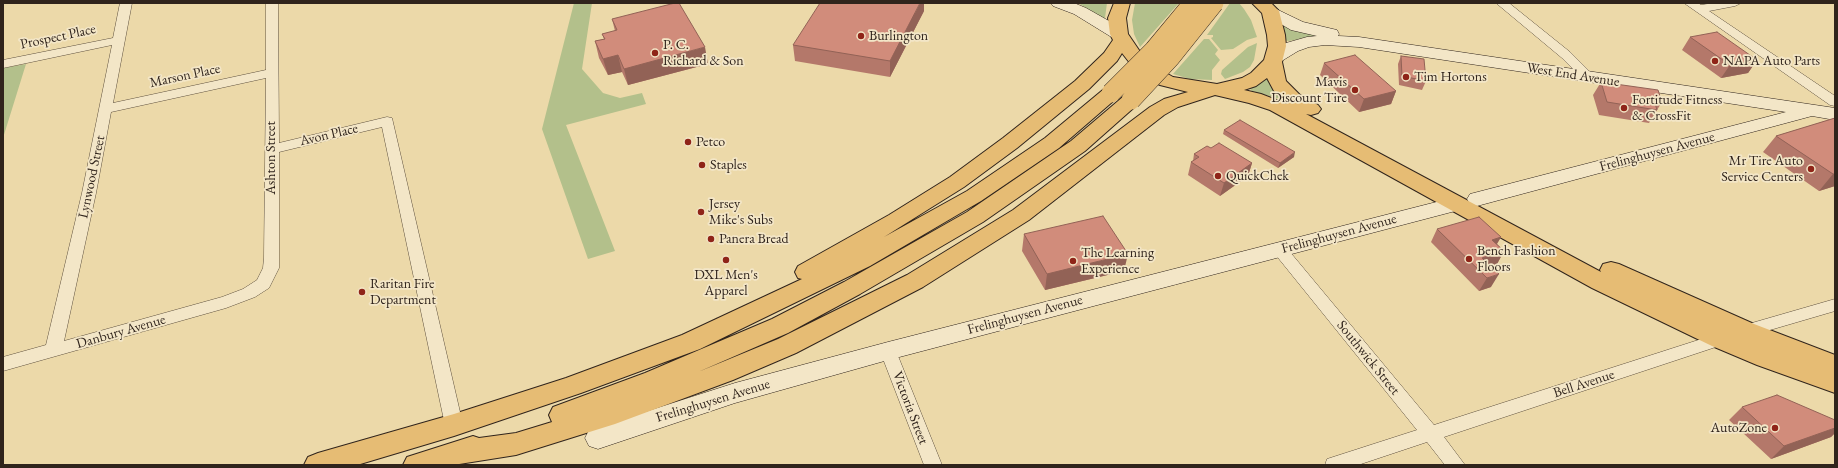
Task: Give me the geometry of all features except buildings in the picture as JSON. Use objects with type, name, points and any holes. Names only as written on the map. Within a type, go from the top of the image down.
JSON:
[{"type":"highway","points":[[1122,3],[1117,18],[1120,37],[1134,58],[1152,73],[1175,83],[1254,98],[1277,106],[1466,201],[1625,278],[1745,331],[1835,365]]},
{"type":"highway","points":[[460,459],[654,380],[780,326],[852,288],[975,217],[1078,146],[1121,96],[1154,50],[1193,3]]},
{"type":"highway","points":[[318,465],[524,403],[691,342],[862,260],[919,229],[974,196],[1121,96],[1170,58],[1214,3]]},
{"type":"highway","points":[[417,465],[460,459],[516,444],[606,416],[717,376],[794,342],[915,281],[1022,215],[1157,111],[1170,103],[1215,90],[1231,88],[1249,82],[1258,77],[1273,60],[1277,46],[1264,6]]},
{"type":"highway","points":[[597,377],[711,323],[821,264],[897,220],[957,182],[1010,143],[1082,85],[1111,57],[1120,37]]},
{"type":"highway","points":[[1273,60],[1277,81],[1293,99],[1600,282],[1721,339],[1766,358],[1835,383]]},
{"type":"street","name":"Lynwood Street","points":[[53,351],[89,193],[126,3]]},
{"type":"street","name":"Ashton Street","points":[[239,297],[263,284],[271,268],[272,3]]},
{"type":"street","points":[[1059,3],[1080,11],[1120,37]]},
{"type":"street","points":[[1502,3],[1566,55],[1588,77]]},
{"type":"street","points":[[1695,6],[1735,3]]},
{"type":"street","name":"West End Avenue","points":[[1264,6],[1306,29],[1346,36],[1358,42]]},
{"type":"street","points":[[1695,6],[1835,102]]},
{"type":"street","name":"Prospect Place","points":[[3,64],[120,40]]},
{"type":"street","name":"West End Avenue","points":[[1273,60],[1292,47],[1307,42],[1325,40],[1358,42],[1835,114]]},
{"type":"street","name":"Marson Place","points":[[105,109],[271,73]]},
{"type":"street","name":"Frelinghuysen Avenue","points":[[598,438],[735,393],[888,351],[1814,111]]},
{"type":"street","name":"Avon Place","points":[[271,149],[387,122],[454,425]]},
{"type":"street","name":"Southwick Street","points":[[1280,250],[1456,465]]},
{"type":"street","name":"Danbury Avenue","points":[[3,364],[239,297]]},
{"type":"street","name":"Bell Avenue","points":[[1334,465],[1745,331],[1835,305]]},
{"type":"street","name":"Victoria Street","points":[[888,351],[932,465]]},
{"type":"green space","points":[[574,3],[592,3],[582,69],[603,93],[620,98],[642,93],[646,104],[566,125],[615,251],[588,259],[542,129]]},
{"type":"green space","points":[[1078,3],[1107,3],[1105,18],[1103,18]]},
{"type":"green space","points":[[1135,3],[1179,3],[1140,47],[1134,34],[1132,20]]},
{"type":"green space","points":[[1230,3],[1239,3],[1244,9],[1251,20],[1257,37],[1247,40],[1233,49],[1221,50],[1211,38],[1213,35],[1207,35]]},
{"type":"green space","points":[[1281,23],[1317,37],[1288,41],[1285,40]]},
{"type":"green space","points":[[1204,39],[1209,39],[1218,50],[1215,54],[1220,60],[1212,70],[1212,80],[1190,79],[1173,74]]},
{"type":"green space","points":[[1257,43],[1254,60],[1250,67],[1243,72],[1225,79],[1221,74],[1222,70],[1248,47]]},
{"type":"green space","points":[[26,64],[3,138],[3,68]]},
{"type":"green space","points":[[1264,79],[1268,79],[1271,87],[1284,100],[1252,91],[1250,89]]},
{"type":"place","name":"Burlington","points":[[861,36]]},
{"type":"place","name":"P. C. Richard & Son","points":[[655,53]]},
{"type":"place","name":"NAPA Auto Parts","points":[[1715,61]]},
{"type":"place","name":"Tim Hortons","points":[[1406,77]]},
{"type":"place","name":"Mavis Discount Tire","points":[[1355,90]]},
{"type":"place","name":"Fortitude Fitness & CrossFit","points":[[1624,108]]},
{"type":"place","name":"Petco","points":[[688,142]]},
{"type":"place","name":"Staples","points":[[702,165]]},
{"type":"place","name":"Mr Tire Auto Service Centers","points":[[1811,169]]},
{"type":"place","name":"QuickChek","points":[[1218,176]]},
{"type":"place","name":"Jersey Mike's Subs","points":[[701,212]]},
{"type":"place","name":"Panera Bread","points":[[711,239]]},
{"type":"place","name":"Bench Fashion Floors","points":[[1469,259]]},
{"type":"place","name":"DXL Men's Apparel","points":[[726,260]]},
{"type":"place","name":"The Learning Experience","points":[[1073,261]]},
{"type":"place","name":"Raritan Fire Department","points":[[362,292]]},
{"type":"place","name":"AutoZone","points":[[1775,428]]}]
